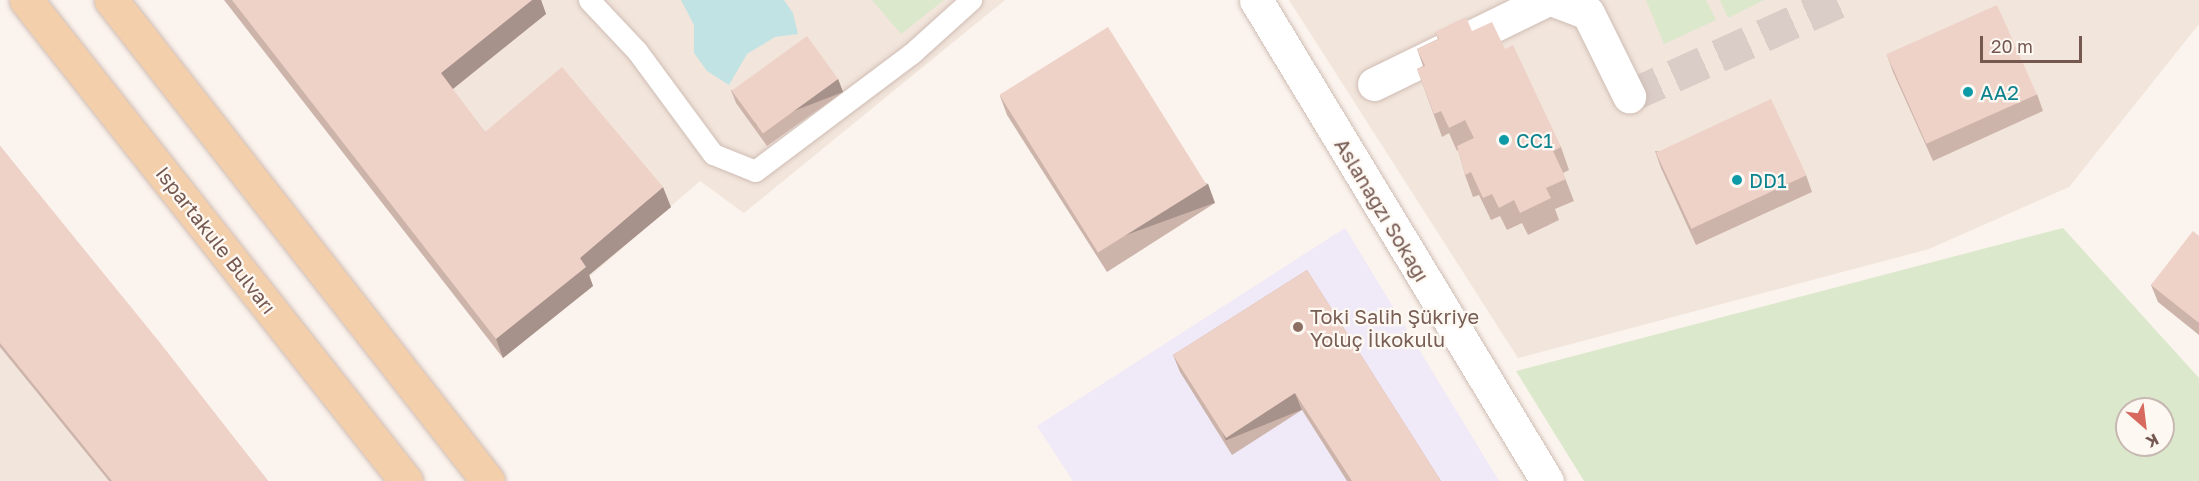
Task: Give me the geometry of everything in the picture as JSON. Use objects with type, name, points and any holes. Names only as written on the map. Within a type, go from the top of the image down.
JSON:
[{"type":"main road","name":"Ispartakule Bulvarı","points":[[26,0],[406,481]]},
{"type":"main road","points":[[111,0],[488,481]]},
{"type":"street","name":"Aslanağzı Sokağı","points":[[1256,0],[1547,481]]},
{"type":"street","points":[[1374,84],[1546,0]]},
{"type":"street","points":[[1554,0],[1588,14],[1629,96]]},
{"type":"lane","points":[[589,0],[637,51],[713,154],[755,171],[911,54],[971,0]]},
{"type":"shaded area","points":[[227,0],[1005,0],[744,213],[700,181],[505,350]]},
{"type":"shaded area","points":[[1289,0],[2199,0],[2199,24],[2069,187],[1929,249],[1518,358]]},
{"type":"shaded area","points":[[0,151],[265,481],[0,481]]},
{"type":"shaded area","name":"Toki Salih Şükriye Yoluç İlkokulu","points":[[1345,228],[1499,481],[1073,481],[1037,426]]},
{"type":"green space","points":[[872,0],[944,0],[901,34]]},
{"type":"green space","points":[[1646,0],[1706,0],[1716,20],[1664,44]]},
{"type":"green space","points":[[1720,0],[1764,0],[1728,18]]},
{"type":"green space","points":[[2063,228],[2199,378],[2199,481],[1584,481],[1516,371]]},
{"type":"water","points":[[681,0],[784,0],[793,13],[798,34],[775,37],[747,54],[729,85],[707,71],[694,53],[694,25]]},
{"type":"building","points":[[232,0],[532,0],[441,73],[485,132],[562,67],[663,187],[580,258],[586,267],[496,339]]},
{"type":"building","name":"AA2","points":[[1997,5],[2037,95],[1926,144],[1886,54]]},
{"type":"building","name":"CC1","points":[[1466,17],[1472,31],[1492,22],[1505,49],[1513,45],[1561,147],[1553,151],[1566,179],[1546,188],[1551,198],[1520,213],[1514,200],[1499,208],[1492,194],[1483,198],[1471,172],[1465,175],[1457,146],[1474,138],[1465,120],[1449,128],[1441,111],[1434,114],[1417,69],[1425,66],[1417,49],[1439,39],[1435,32]]},
{"type":"building","points":[[1108,27],[1207,185],[1098,253],[999,95]]},
{"type":"building","points":[[807,36],[838,79],[763,134],[732,91]]},
{"type":"building","name":"DD1","points":[[1771,99],[1806,175],[1691,229],[1656,153]]},
{"type":"building","points":[[0,146],[161,344],[268,481],[112,481],[0,343]]},
{"type":"building","points":[[2193,231],[2199,236],[2199,323],[2151,285]]},
{"type":"building","points":[[1307,270],[1441,481],[1352,481],[1295,393],[1226,438],[1173,355]]},
{"type":"tunnel","points":[[1629,96],[1842,0]]},
{"type":"place","name":"AA2","points":[[1968,92]]},
{"type":"place","name":"CC1","points":[[1504,140]]},
{"type":"place","name":"DD1","points":[[1737,180]]},
{"type":"place","name":"Toki Salih Şükriye Yoluç İlkokulu","points":[[1298,327]]}]
